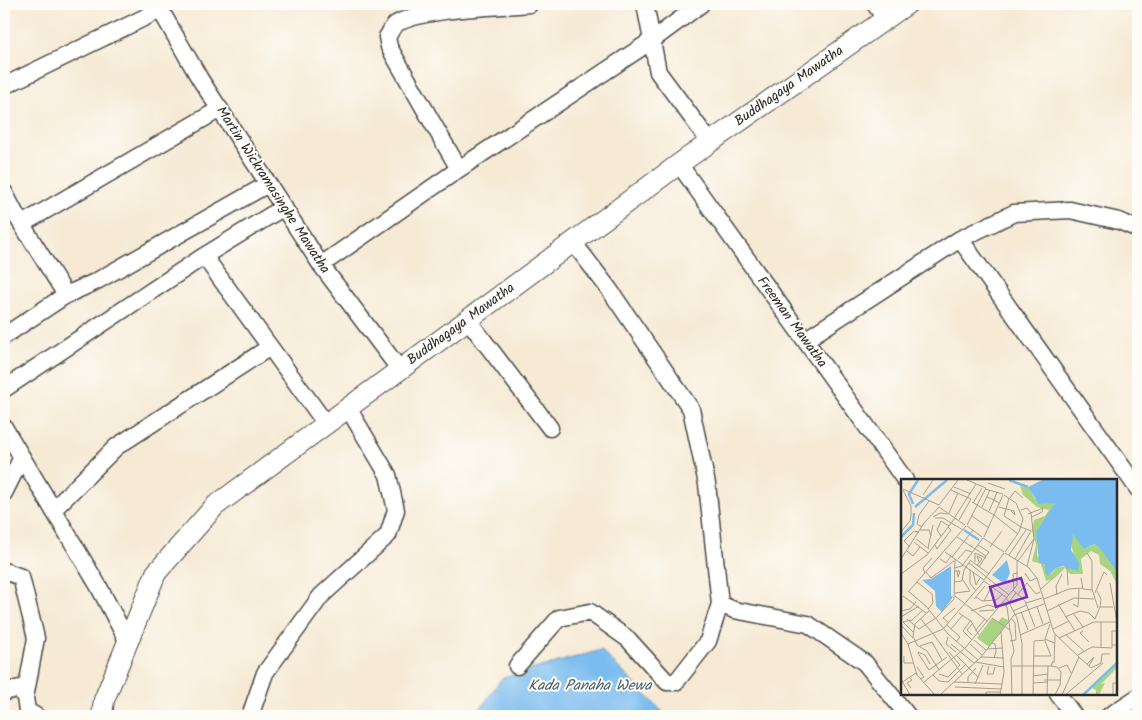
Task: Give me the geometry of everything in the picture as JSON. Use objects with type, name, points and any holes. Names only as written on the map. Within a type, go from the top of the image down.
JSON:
[{"type":"main road","name":"Buddhagaya Mawatha","points":[[102,716],[104,700],[156,573],[215,506],[710,142],[880,11],[907,4]]},
{"type":"street","points":[[459,169],[389,46],[387,37],[394,25],[432,13],[530,4]]},
{"type":"street","points":[[645,4],[658,72],[710,142]]},
{"type":"street","points":[[321,265],[459,169],[651,41],[701,4]]},
{"type":"street","points":[[4,86],[159,7]]},
{"type":"street","name":"Martin Wickramasinghe Mawatha","points":[[159,7],[200,79],[321,265],[400,370]]},
{"type":"street","points":[[22,224],[220,109]]},
{"type":"street","name":"Freeman Mawatha","points":[[679,164],[904,479]]},
{"type":"street","points":[[4,336],[66,295],[95,282],[268,184]]},
{"type":"street","points":[[4,192],[66,295]]},
{"type":"street","points":[[4,389],[204,256],[284,207]]},
{"type":"street","points":[[805,340],[960,239],[1014,213],[1070,210],[1119,221],[1138,229]]},
{"type":"street","points":[[960,239],[1136,483]]},
{"type":"street","points":[[517,666],[559,618],[590,612],[628,639],[667,682],[676,682],[708,641],[720,604],[707,484],[691,409],[609,289],[572,242]]},
{"type":"street","points":[[204,256],[326,424]]},
{"type":"street","points":[[468,320],[522,394],[550,428]]},
{"type":"street","points":[[53,510],[116,447],[270,347]]},
{"type":"street","points":[[250,716],[265,673],[321,596],[388,535],[396,510],[388,475],[348,408]]},
{"type":"street","points":[[4,427],[99,587],[128,642]]},
{"type":"street","points":[[4,493],[22,458]]},
{"type":"street","points":[[4,571],[21,578],[36,638],[25,698]]},
{"type":"street","points":[[720,604],[734,610],[808,624],[865,663],[908,716]]},
{"type":"street","points":[[4,692],[20,688],[25,698],[27,711],[36,716]]},
{"type":"street","points":[[1059,695],[1074,716]]},
{"type":"street","points":[[1109,716],[1138,697]]},
{"type":"water","name":"Kada Panaha Wewa","points":[[601,650],[667,716],[475,716],[502,678]]}]
